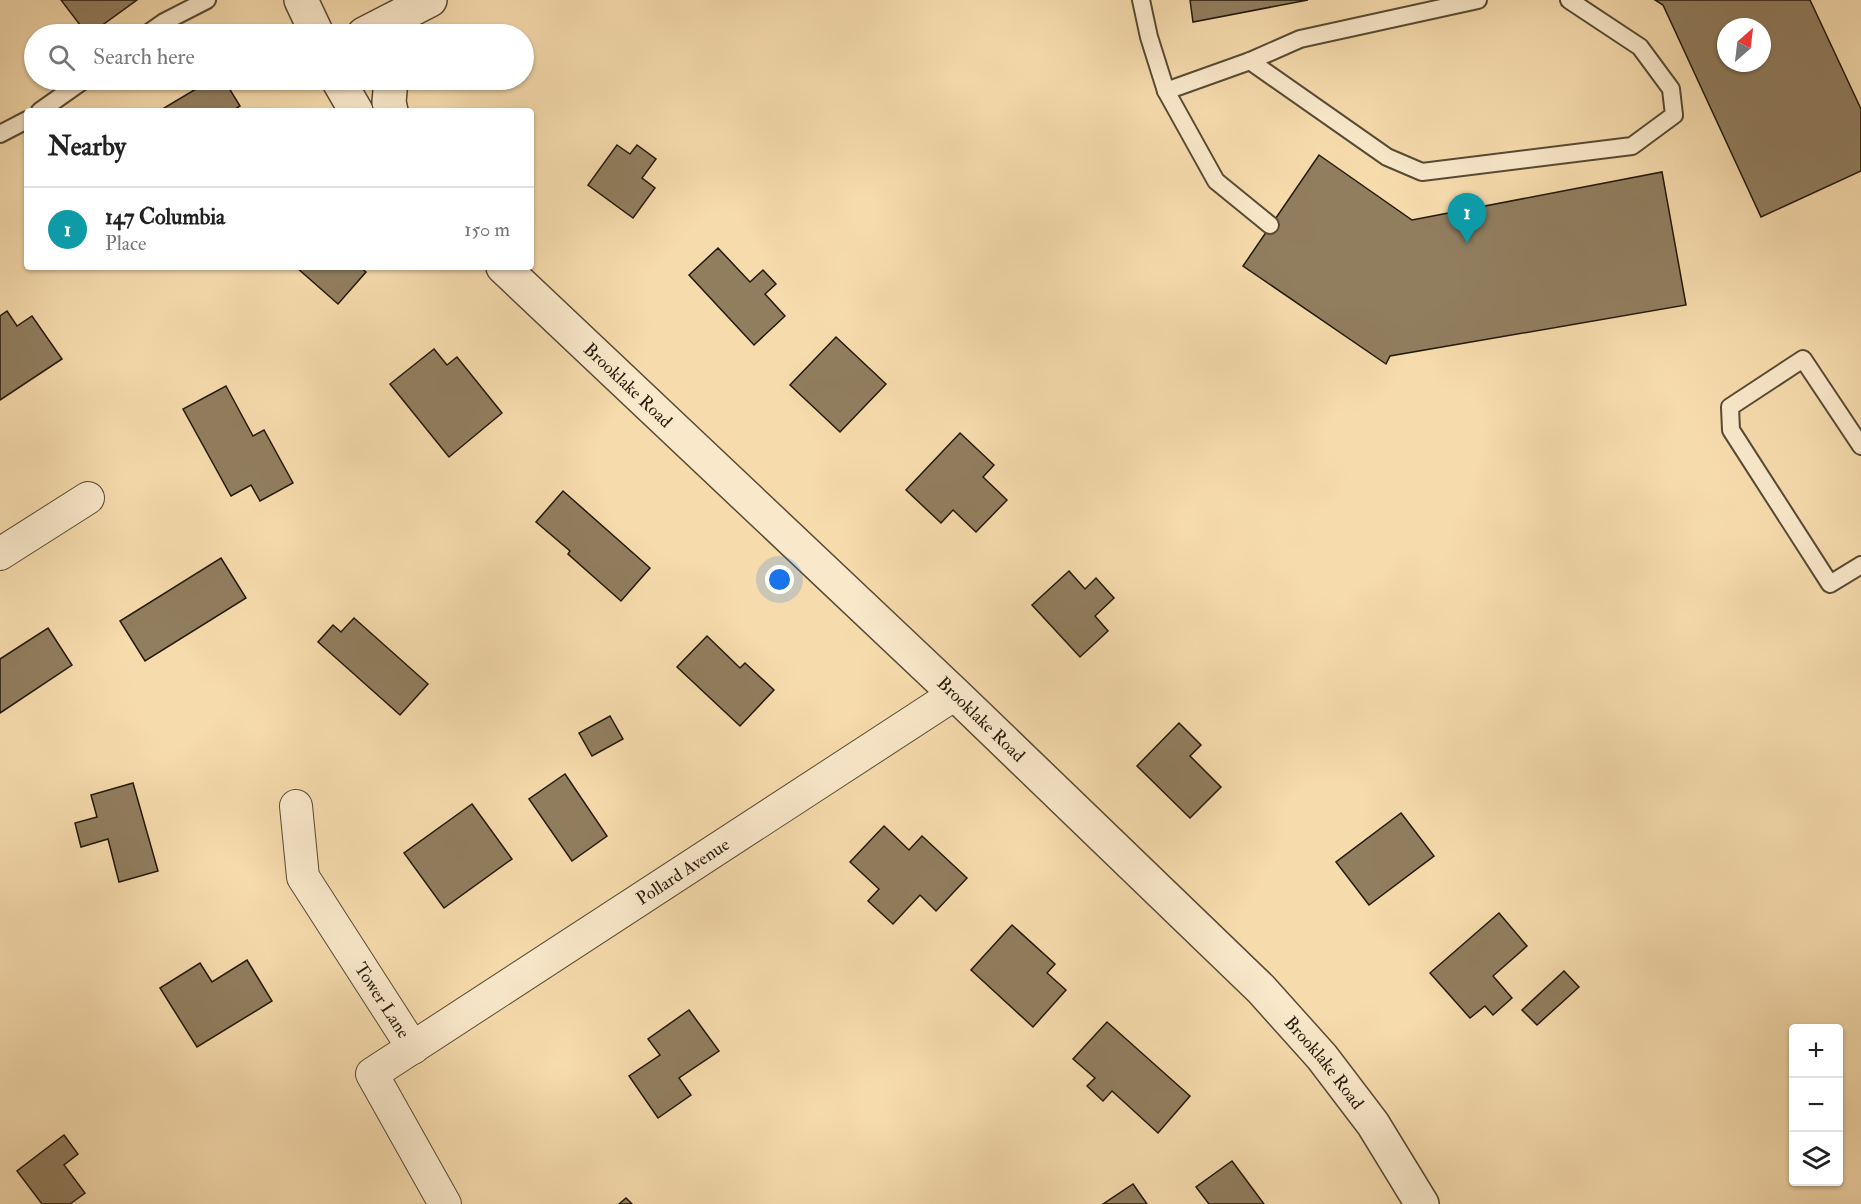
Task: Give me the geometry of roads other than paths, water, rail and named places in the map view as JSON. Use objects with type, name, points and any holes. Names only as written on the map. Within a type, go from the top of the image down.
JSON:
[{"type":"street","points":[[301,0],[312,24]]},
{"type":"street","points":[[383,24],[430,0]]},
{"type":"street","points":[[424,24],[443,0]]},
{"type":"street","points":[[344,90],[354,108]]},
{"type":"street","points":[[390,90],[390,108]]},
{"type":"street","name":"Brooklake Road","points":[[505,270],[955,694],[1261,989],[1322,1057],[1373,1124],[1422,1204]]},
{"type":"street","points":[[0,554],[88,498]]},
{"type":"street","name":"Pollard Avenue","points":[[413,1048],[955,694]]},
{"type":"street","name":"Tower Lane","points":[[296,806],[303,877],[413,1048],[372,1074],[445,1204]]},
{"type":"lane","points":[[161,24],[207,0]]},
{"type":"lane","points":[[1141,0],[1149,37],[1166,91],[1216,181],[1270,225]]},
{"type":"lane","points":[[1166,91],[1300,39],[1478,0]]},
{"type":"lane","points":[[1250,60],[1387,157],[1422,172],[1632,146],[1674,115],[1671,89],[1640,47],[1569,0]]},
{"type":"lane","points":[[44,108],[70,90]]},
{"type":"lane","points":[[1,133],[24,122]]},
{"type":"lane","points":[[1861,446],[1803,359],[1730,407],[1731,430],[1830,584],[1861,565]]},
{"type":"place","name":"147 Columbia","points":[[1467,243]]}]
